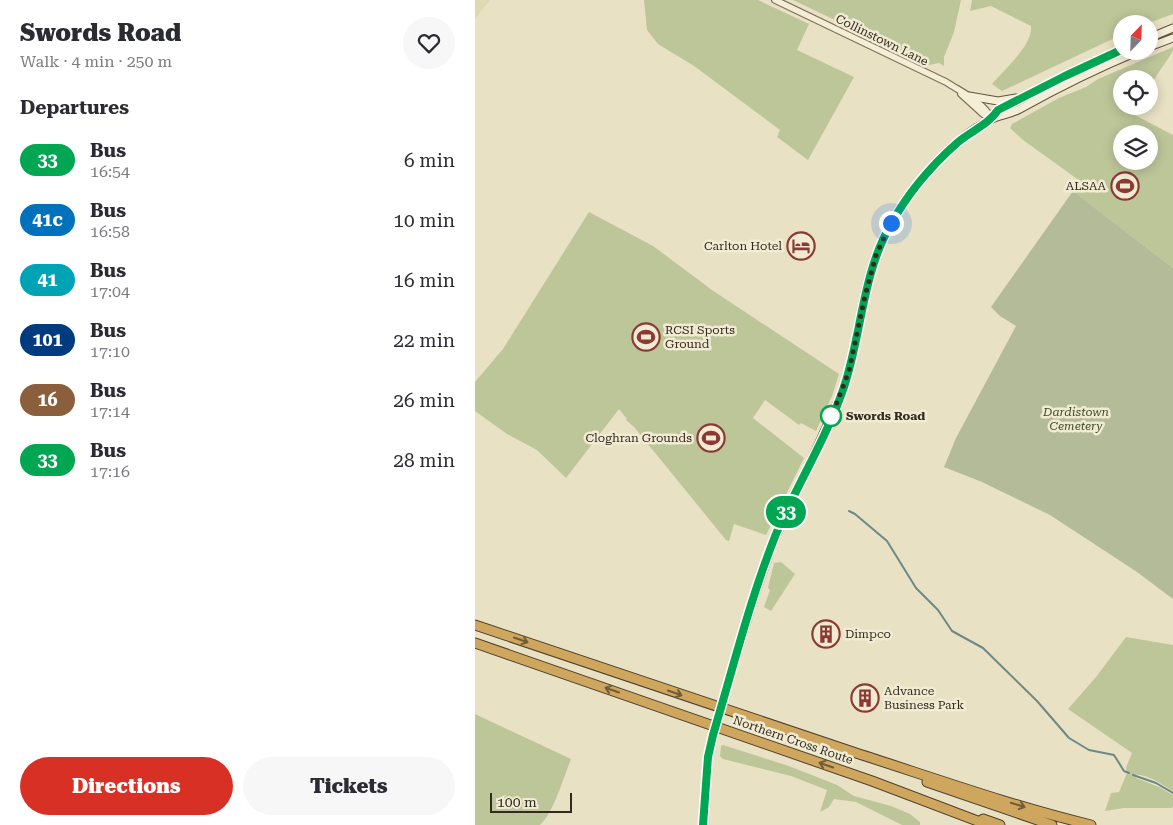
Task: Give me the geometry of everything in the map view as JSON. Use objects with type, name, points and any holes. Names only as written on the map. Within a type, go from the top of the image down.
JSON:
[{"type":"highway","name":"Northern Cross Route","points":[[475,625],[729,711]]},
{"type":"highway","name":"Northern Cross Route","points":[[475,643],[872,781],[988,825]]},
{"type":"highway","points":[[729,711],[1052,825]]},
{"type":"highway","points":[[729,711],[1043,813],[1091,825]]},
{"type":"highway","points":[[872,781],[1000,825]]},
{"type":"main road","points":[[1158,34],[1173,28]]},
{"type":"main road","points":[[1158,44],[1173,38]]},
{"type":"main road","points":[[992,119],[998,110],[1113,54]]},
{"type":"main road","points":[[723,700],[773,543],[843,388],[851,361],[870,273],[883,239],[904,203],[930,169],[963,138],[992,119],[1009,115],[1075,79],[1118,60]]},
{"type":"main road","points":[[969,96],[998,101],[1021,98]]},
{"type":"main road","points":[[703,825],[708,757],[713,735]]},
{"type":"street","name":"Collinstown Lane","points":[[775,0],[953,86],[987,111],[992,119]]},
{"type":"street","name":"Collinstown Lane","points":[[953,86],[983,114],[992,119]]},
{"type":"shaded area","points":[[475,0],[490,0],[475,19]]},
{"type":"green space","points":[[644,0],[758,0],[809,24],[797,50],[854,77],[808,160],[777,137],[780,130],[694,66],[658,44],[647,30]]},
{"type":"green space","points":[[793,0],[961,0],[954,32],[944,57],[944,66],[939,63],[929,65]]},
{"type":"green space","points":[[972,0],[1173,0],[1173,14],[1158,20],[1158,15],[1113,15],[1113,39],[1002,91],[992,84],[1023,49],[1031,26],[991,6],[970,11]]},
{"type":"green space","points":[[1173,47],[1173,51],[1158,74],[1158,70],[1119,70],[1143,60],[1158,60],[1158,53]]},
{"type":"green space","points":[[1113,73],[1113,115],[1135,115],[1154,125],[1113,125],[1113,170],[1158,170],[1158,127],[1173,135],[1173,268],[1073,191],[1080,181],[1023,140],[1010,128],[1012,124],[1059,98],[1086,87]]},
{"type":"green space","name":"Dardistown Cemetery","points":[[1073,191],[1173,268],[1173,599],[1137,572],[1050,515],[982,482],[944,467],[956,438],[1016,326],[1000,316],[991,307]]},
{"type":"green space","name":"RCSI Sports Ground","points":[[589,212],[653,246],[712,290],[839,374],[832,396],[816,431],[801,423],[799,425],[765,400],[753,418],[804,458],[766,535],[734,524],[729,541],[726,540],[634,427],[626,420],[619,409],[566,478],[537,450],[507,434],[475,411],[475,382],[503,349]]},
{"type":"green space","points":[[781,562],[795,574],[771,611],[764,607],[770,590],[768,588],[774,563]]},
{"type":"green space","points":[[1126,637],[1173,645],[1173,791],[1149,778],[1134,775],[1136,778],[1173,795],[1173,807],[1171,808],[1124,808],[1105,811],[1111,793],[1119,792],[1127,773],[1126,768],[1132,753],[1068,709],[1096,677]]},
{"type":"green space","points":[[475,714],[571,759],[554,804],[540,825],[475,825]]},
{"type":"green space","points":[[723,745],[789,766],[837,785],[854,796],[891,806],[910,814],[920,822],[920,825],[902,825],[856,802],[834,799],[829,807],[820,812],[827,790],[791,776],[723,759],[720,756],[721,746]]},
{"type":"waterway","points":[[849,511],[887,541],[916,588],[938,610],[952,631],[983,648],[1037,701],[1069,738],[1089,750],[1114,755],[1124,771],[1129,773]]},
{"type":"waterway","points":[[1133,775],[1156,783],[1173,793]]},
{"type":"tunnel","points":[[713,735],[722,703]]},
{"type":"bus line","name":"33","points":[[703,825],[708,757],[754,598],[769,552],[843,388],[851,361],[870,273],[891,223],[930,169],[963,138],[992,119],[998,110],[1113,53]]},
{"type":"place","name":"ALSAA","points":[[1125,186]]},
{"type":"place","name":"Carlton Hotel","points":[[801,246]]},
{"type":"place","name":"RCSI Sports Ground","points":[[646,337]]},
{"type":"place","name":"Swords Road","points":[[831,416]]},
{"type":"place","name":"Cloghran Grounds","points":[[711,438]]},
{"type":"place","name":"Dimpco","points":[[826,634]]},
{"type":"place","name":"Advance Business Park","points":[[865,698]]},
{"type":"route","points":[[831,416],[831,418],[849,371],[870,273],[891,223]]}]
